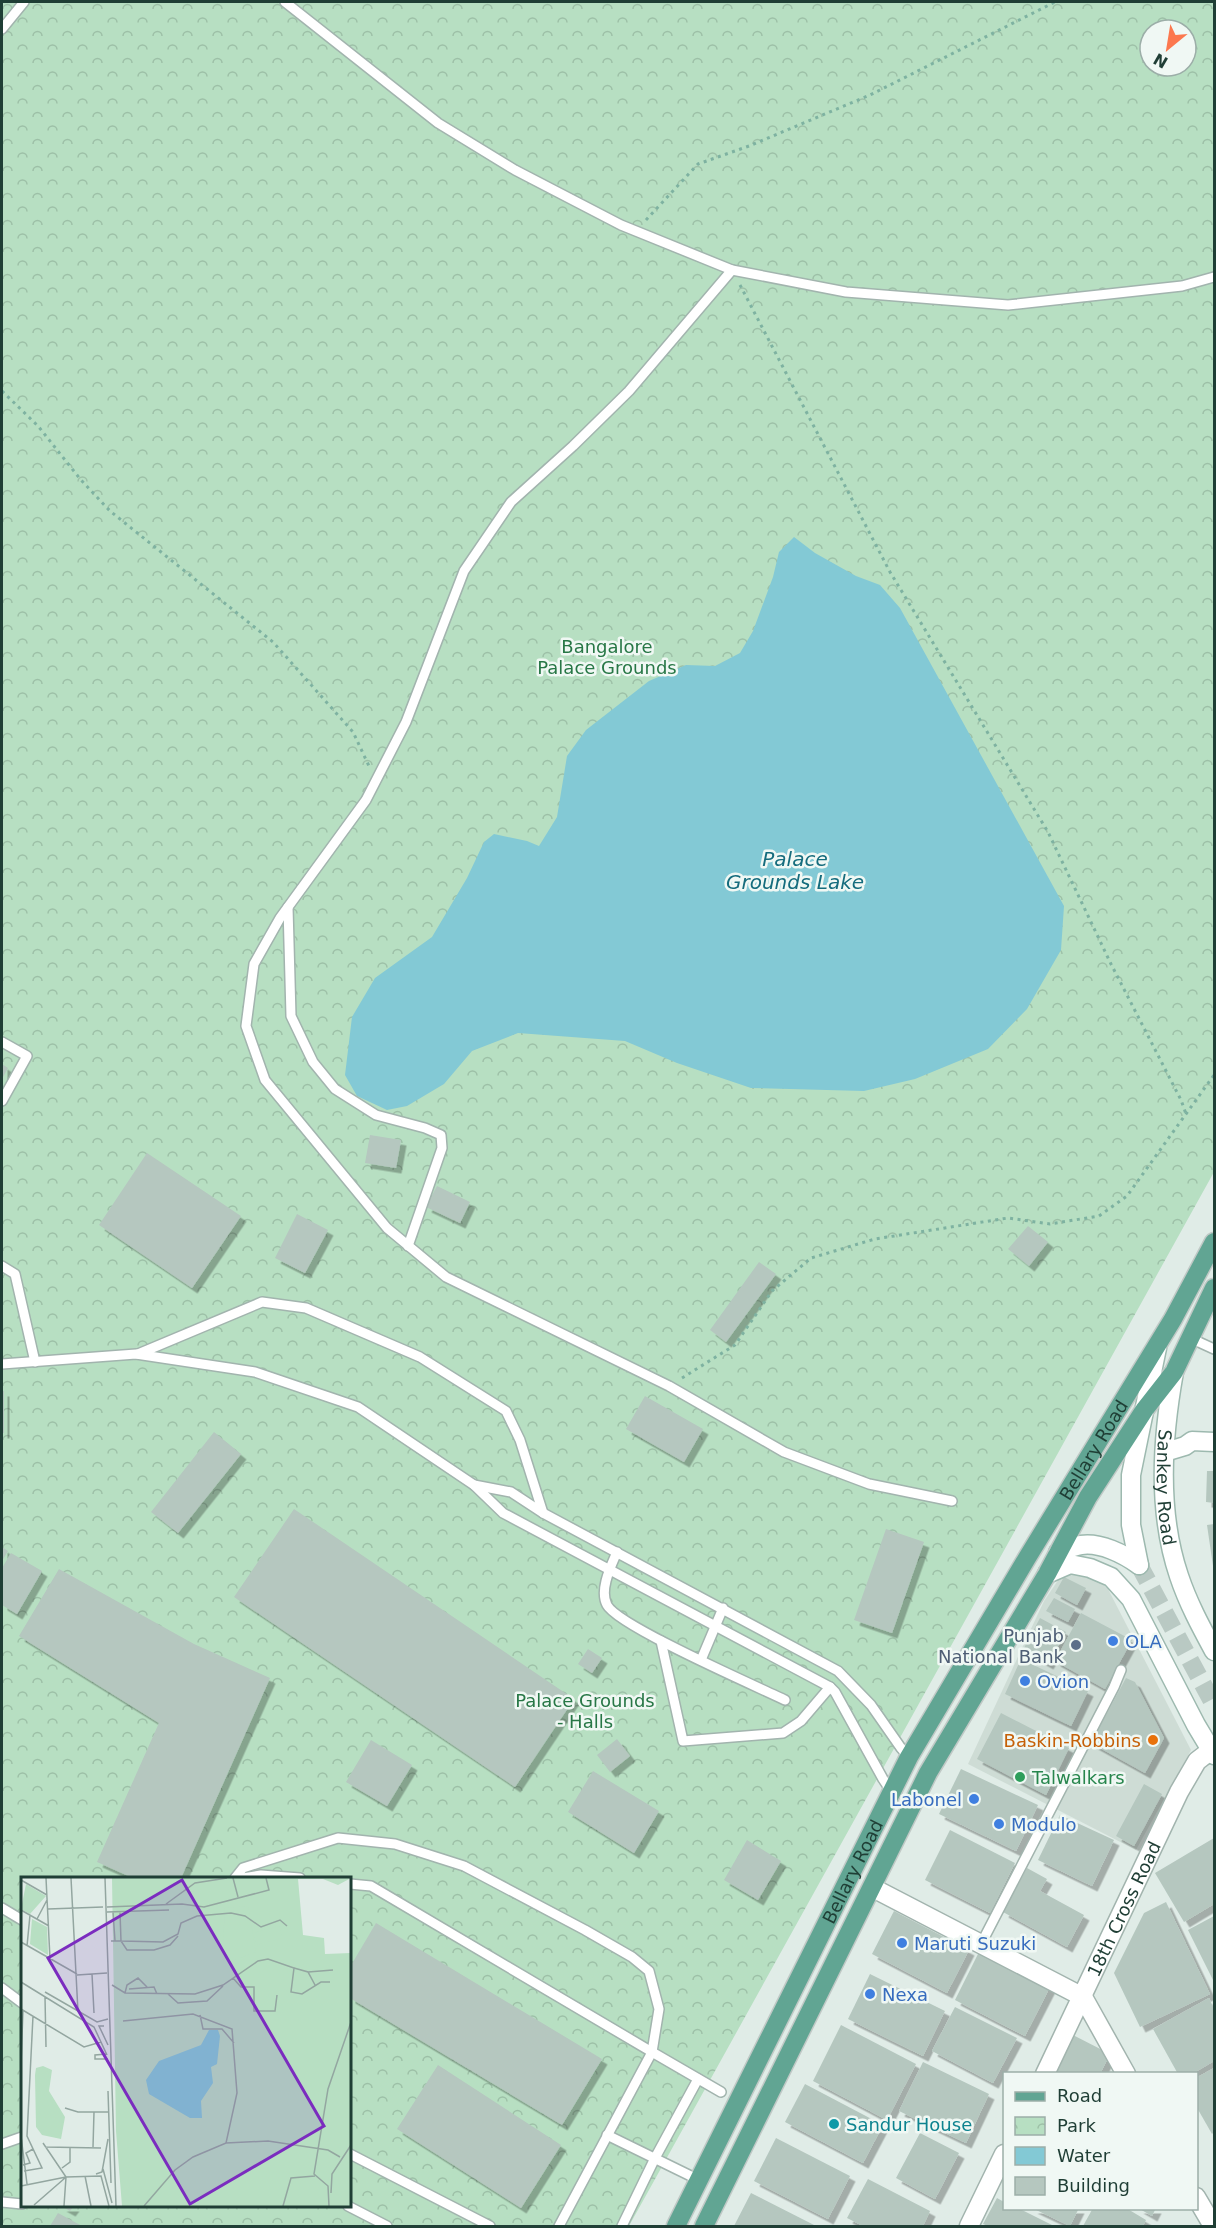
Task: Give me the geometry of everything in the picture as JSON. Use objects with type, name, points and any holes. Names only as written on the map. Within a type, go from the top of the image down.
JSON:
[{"type":"main road","points":[[1158,1342],[1215,1242]]},
{"type":"main road","name":"Sankey Road","points":[[1215,1288],[1210,1308],[1190,1338],[1174,1372],[1165,1420],[1164,1493],[1179,1576],[1194,1613],[1215,1651]]},
{"type":"main road","name":"Sankey Road","points":[[1058,1553],[1082,1545],[1105,1548],[1128,1557],[1139,1565],[1131,1525],[1131,1475],[1158,1342]]},
{"type":"main road","name":"Bellary Road","points":[[676,2226],[909,1757],[1158,1342]]},
{"type":"main road","name":"Bellary Road","points":[[704,2226],[928,1773],[1047,1574],[1088,1497],[1145,1408],[1174,1372]]},
{"type":"main road","points":[[1165,1452],[1185,1446],[1192,1441],[1215,1442]]},
{"type":"main road","points":[[1047,1574],[1070,1564],[1090,1568],[1111,1577],[1131,1599],[1196,1725],[1214,1751]]},
{"type":"main road","name":"18th Cross Road","points":[[1046,2072],[1179,1792],[1197,1761],[1214,1751]]},
{"type":"main road","points":[[873,1888],[1083,1997],[1125,2072]]},
{"type":"main road","points":[[969,2226],[1003,2158]]},
{"type":"lane","points":[[2,29],[24,2]]},
{"type":"lane","points":[[285,2],[438,123],[515,170],[621,225],[732,270],[846,292],[1008,305],[1182,286],[1215,277]]},
{"type":"lane","points":[[732,270],[629,391],[511,502],[464,571],[406,722],[366,800],[288,907],[254,964],[246,1026],[266,1080],[387,1228],[446,1277],[669,1386],[784,1452],[869,1484],[952,1501]]},
{"type":"lane","points":[[288,907],[291,1016],[313,1062],[335,1089],[376,1115],[425,1128],[441,1135],[442,1148],[408,1246]]},
{"type":"lane","points":[[2,1042],[27,1056],[2,1101]]},
{"type":"lane","points":[[2,1266],[15,1274],[35,1362]]},
{"type":"lane","points":[[136,1354],[261,1302],[306,1308],[420,1357],[506,1411],[520,1440],[543,1513]]},
{"type":"lane","points":[[1190,1338],[1215,1349]]},
{"type":"lane","points":[[2,1364],[136,1354],[255,1372],[358,1407],[474,1485],[503,1513],[830,1687],[891,1791]]},
{"type":"lane","points":[[474,1485],[511,1492],[543,1513],[838,1671],[872,1705],[909,1757]]},
{"type":"lane","points":[[617,1552],[604,1594],[611,1612],[662,1641],[785,1700]]},
{"type":"lane","points":[[701,1660],[723,1608]]},
{"type":"lane","points":[[662,1641],[683,1741],[783,1733],[801,1721],[830,1687]]},
{"type":"lane","points":[[981,1944],[1114,1687],[1120,1670]]},
{"type":"lane","points":[[236,1877],[243,1868],[338,1838],[395,1844],[464,1866],[585,1930],[632,1957],[649,1971],[659,2009],[652,2052],[559,2226]]},
{"type":"lane","points":[[249,1877],[261,1875],[287,1877]]},
{"type":"lane","points":[[351,1884],[371,1886],[721,2092]]},
{"type":"lane","points":[[2,1908],[21,1919]]},
{"type":"lane","points":[[2,1988],[21,2002]]},
{"type":"lane","points":[[622,2226],[655,2158],[698,2079]]},
{"type":"lane","points":[[607,2135],[699,2180]]},
{"type":"lane","points":[[2,2144],[21,2137]]},
{"type":"lane","points":[[351,2155],[490,2226]]},
{"type":"lane","points":[[2,2202],[21,2204]]},
{"type":"lane","points":[[351,2207],[387,2226]]},
{"type":"path","points":[[637,231],[698,164],[749,146],[870,95],[1055,2]]},
{"type":"path","points":[[732,270],[890,572],[1048,832],[1186,1114]]},
{"type":"path","points":[[2,391],[38,426],[81,480],[110,511],[273,642],[353,732],[376,781]]},
{"type":"path","points":[[669,1386],[735,1345],[772,1291],[811,1258],[875,1239],[1008,1218],[1050,1224],[1099,1216],[1127,1196],[1215,1075]]},
{"type":"shaded area","points":[[1065,1570],[1078,1571],[1099,1581],[1108,1589],[1191,1750],[1136,1850],[968,1764],[1044,1601]]},
{"type":"green space","name":"Bangalore Palace Grounds","points":[[2,2],[1214,2],[1214,1172],[629,2226],[2,2226]]},
{"type":"water","name":"Palace Grounds Lake","points":[[794,537],[815,553],[856,576],[880,585],[900,608],[1064,906],[1061,950],[1027,1009],[988,1049],[915,1079],[864,1091],[751,1088],[677,1063],[625,1041],[518,1033],[472,1051],[444,1084],[407,1106],[387,1110],[357,1096],[345,1075],[352,1017],[375,978],[432,937],[467,878],[484,842],[494,834],[539,846],[557,817],[567,756],[586,730],[649,681],[686,665],[715,666],[740,653],[753,631],[773,577],[779,552]]},
{"type":"building","points":[[2,1064],[8,1068],[2,1079]]},
{"type":"building","points":[[370,1135],[401,1140],[396,1168],[365,1163]]},
{"type":"building","points":[[147,1153],[241,1216],[192,1288],[99,1225]]},
{"type":"building","points":[[437,1186],[470,1202],[460,1223],[426,1207]]},
{"type":"building","points":[[297,1214],[328,1230],[305,1273],[275,1258]]},
{"type":"building","points":[[1028,1226],[1048,1242],[1029,1266],[1008,1249]]},
{"type":"building","points":[[759,1262],[776,1274],[726,1342],[710,1330]]},
{"type":"building","points":[[2,1391],[4,1391],[4,1433],[2,1433]]},
{"type":"building","points":[[645,1396],[703,1429],[684,1462],[626,1429]]},
{"type":"building","points":[[214,1432],[241,1454],[178,1533],[151,1512]]},
{"type":"building","points":[[1207,1471],[1214,1471],[1214,1503],[1206,1502]]},
{"type":"building","points":[[294,1509],[574,1699],[515,1787],[234,1597]]},
{"type":"building","points":[[1214,1524],[1214,1566],[1213,1566],[1207,1525]]},
{"type":"building","points":[[886,1529],[924,1542],[892,1633],[854,1620]]},
{"type":"building","points":[[2,1547],[8,1551],[2,1561]]},
{"type":"building","points":[[11,1553],[42,1571],[17,1614],[2,1605],[2,1568]]},
{"type":"building","points":[[59,1569],[194,1644],[270,1678],[181,1877],[131,1877],[97,1862],[159,1723],[19,1636]]},
{"type":"building","points":[[1064,1577],[1086,1588],[1077,1605],[1055,1593]]},
{"type":"building","points":[[1054,1598],[1075,1609],[1068,1622],[1046,1611]]},
{"type":"building","points":[[1081,1613],[1132,1640],[1105,1689],[1055,1661]]},
{"type":"building","points":[[1040,1618],[1066,1632],[1048,1664],[1023,1650]]},
{"type":"building","points":[[588,1649],[602,1658],[592,1673],[578,1664]]},
{"type":"building","points":[[1021,1659],[1088,1691],[1071,1726],[1005,1694]]},
{"type":"building","points":[[1126,1678],[1135,1682],[1164,1738],[1145,1773],[1091,1743]]},
{"type":"building","points":[[1001,1713],[1069,1748],[1046,1795],[977,1759]]},
{"type":"building","points":[[617,1739],[630,1756],[610,1772],[597,1755]]},
{"type":"building","points":[[371,1740],[412,1765],[387,1806],[346,1782]]},
{"type":"building","points":[[961,1769],[1038,1805],[1016,1851],[939,1814]]},
{"type":"building","points":[[593,1771],[659,1811],[634,1853],[568,1812]]},
{"type":"building","points":[[1144,1784],[1162,1794],[1134,1846],[1116,1836]]},
{"type":"building","points":[[1060,1815],[1114,1840],[1092,1886],[1038,1860]]},
{"type":"building","points":[[950,1830],[1015,1863],[990,1913],[925,1880]]},
{"type":"building","points":[[1214,1838],[1214,1904],[1184,1922],[1155,1873]]},
{"type":"building","points":[[747,1840],[781,1861],[758,1900],[724,1880]]},
{"type":"building","points":[[1027,1868],[1047,1879],[1040,1891],[1084,1915],[1067,1947],[1003,1912]]},
{"type":"building","points":[[1166,1902],[1210,1994],[1140,2027],[1114,1973],[1144,1913]]},
{"type":"building","points":[[894,1911],[969,1950],[947,1993],[872,1954]]},
{"type":"building","points":[[1214,1916],[1214,1979],[1213,1980],[1188,1930]]},
{"type":"building","points":[[376,1923],[602,2059],[562,2125],[351,1999],[351,1965]]},
{"type":"building","points":[[980,1950],[1050,1987],[1025,2036],[955,2000]]},
{"type":"building","points":[[870,1974],[945,2011],[923,2056],[848,2019]]},
{"type":"building","points":[[1209,1998],[1214,2009],[1214,2061],[1195,2072],[1177,2072],[1153,2029]]},
{"type":"building","points":[[955,2007],[1017,2038],[993,2083],[932,2051]]},
{"type":"building","points":[[841,2025],[916,2064],[887,2120],[813,2081]]},
{"type":"building","points":[[1073,2035],[1110,2054],[1101,2072],[1054,2072]]},
{"type":"building","points":[[923,2062],[989,2094],[966,2143],[899,2111]]},
{"type":"building","points":[[438,2065],[561,2145],[521,2208],[397,2129]]},
{"type":"building","points":[[1214,2068],[1214,2132],[1212,2134],[1198,2110],[1198,2077]]},
{"type":"building","name":"Sandur House","points":[[805,2084],[883,2125],[863,2163],[785,2122]]},
{"type":"building","points":[[920,2133],[959,2153],[935,2199],[896,2178]]},
{"type":"building","points":[[776,2138],[850,2176],[828,2219],[754,2181]]},
{"type":"building","points":[[868,2179],[930,2211],[923,2226],[863,2226],[847,2218]]},
{"type":"building","points":[[751,2193],[816,2226],[734,2226]]},
{"type":"building","points":[[997,2198],[1003,2201],[1003,2210],[1022,2210],[1054,2226],[988,2226],[983,2224]]},
{"type":"building","points":[[1036,2210],[1078,2210],[1070,2226]]},
{"type":"building","points":[[1092,2210],[1129,2210],[1146,2220],[1143,2226],[1083,2226]]},
{"type":"building","points":[[1142,2210],[1155,2210],[1152,2216]]},
{"type":"building","points":[[58,2213],[82,2226],[50,2226]]},
{"type":"tunnel","points":[[1139,1565],[1214,1705]]},
{"type":"place","name":"OLA","points":[[1113,1641]]},
{"type":"place","name":"Punjab National Bank","points":[[1076,1645]]},
{"type":"place","name":"Ovion","points":[[1025,1681]]},
{"type":"place","name":"Baskin-Robbins","points":[[1153,1740]]},
{"type":"place","name":"Talwalkars","points":[[1020,1777]]},
{"type":"place","name":"Labonel","points":[[974,1799]]},
{"type":"place","name":"Modulo","points":[[999,1824]]},
{"type":"place","name":"Maruti Suzuki","points":[[902,1943]]},
{"type":"place","name":"Nexa","points":[[870,1994]]},
{"type":"place","name":"Sandur House","points":[[834,2124]]},
{"type":"park label","name":"Palace Grounds - Halls","points":[[585,1710]]}]
